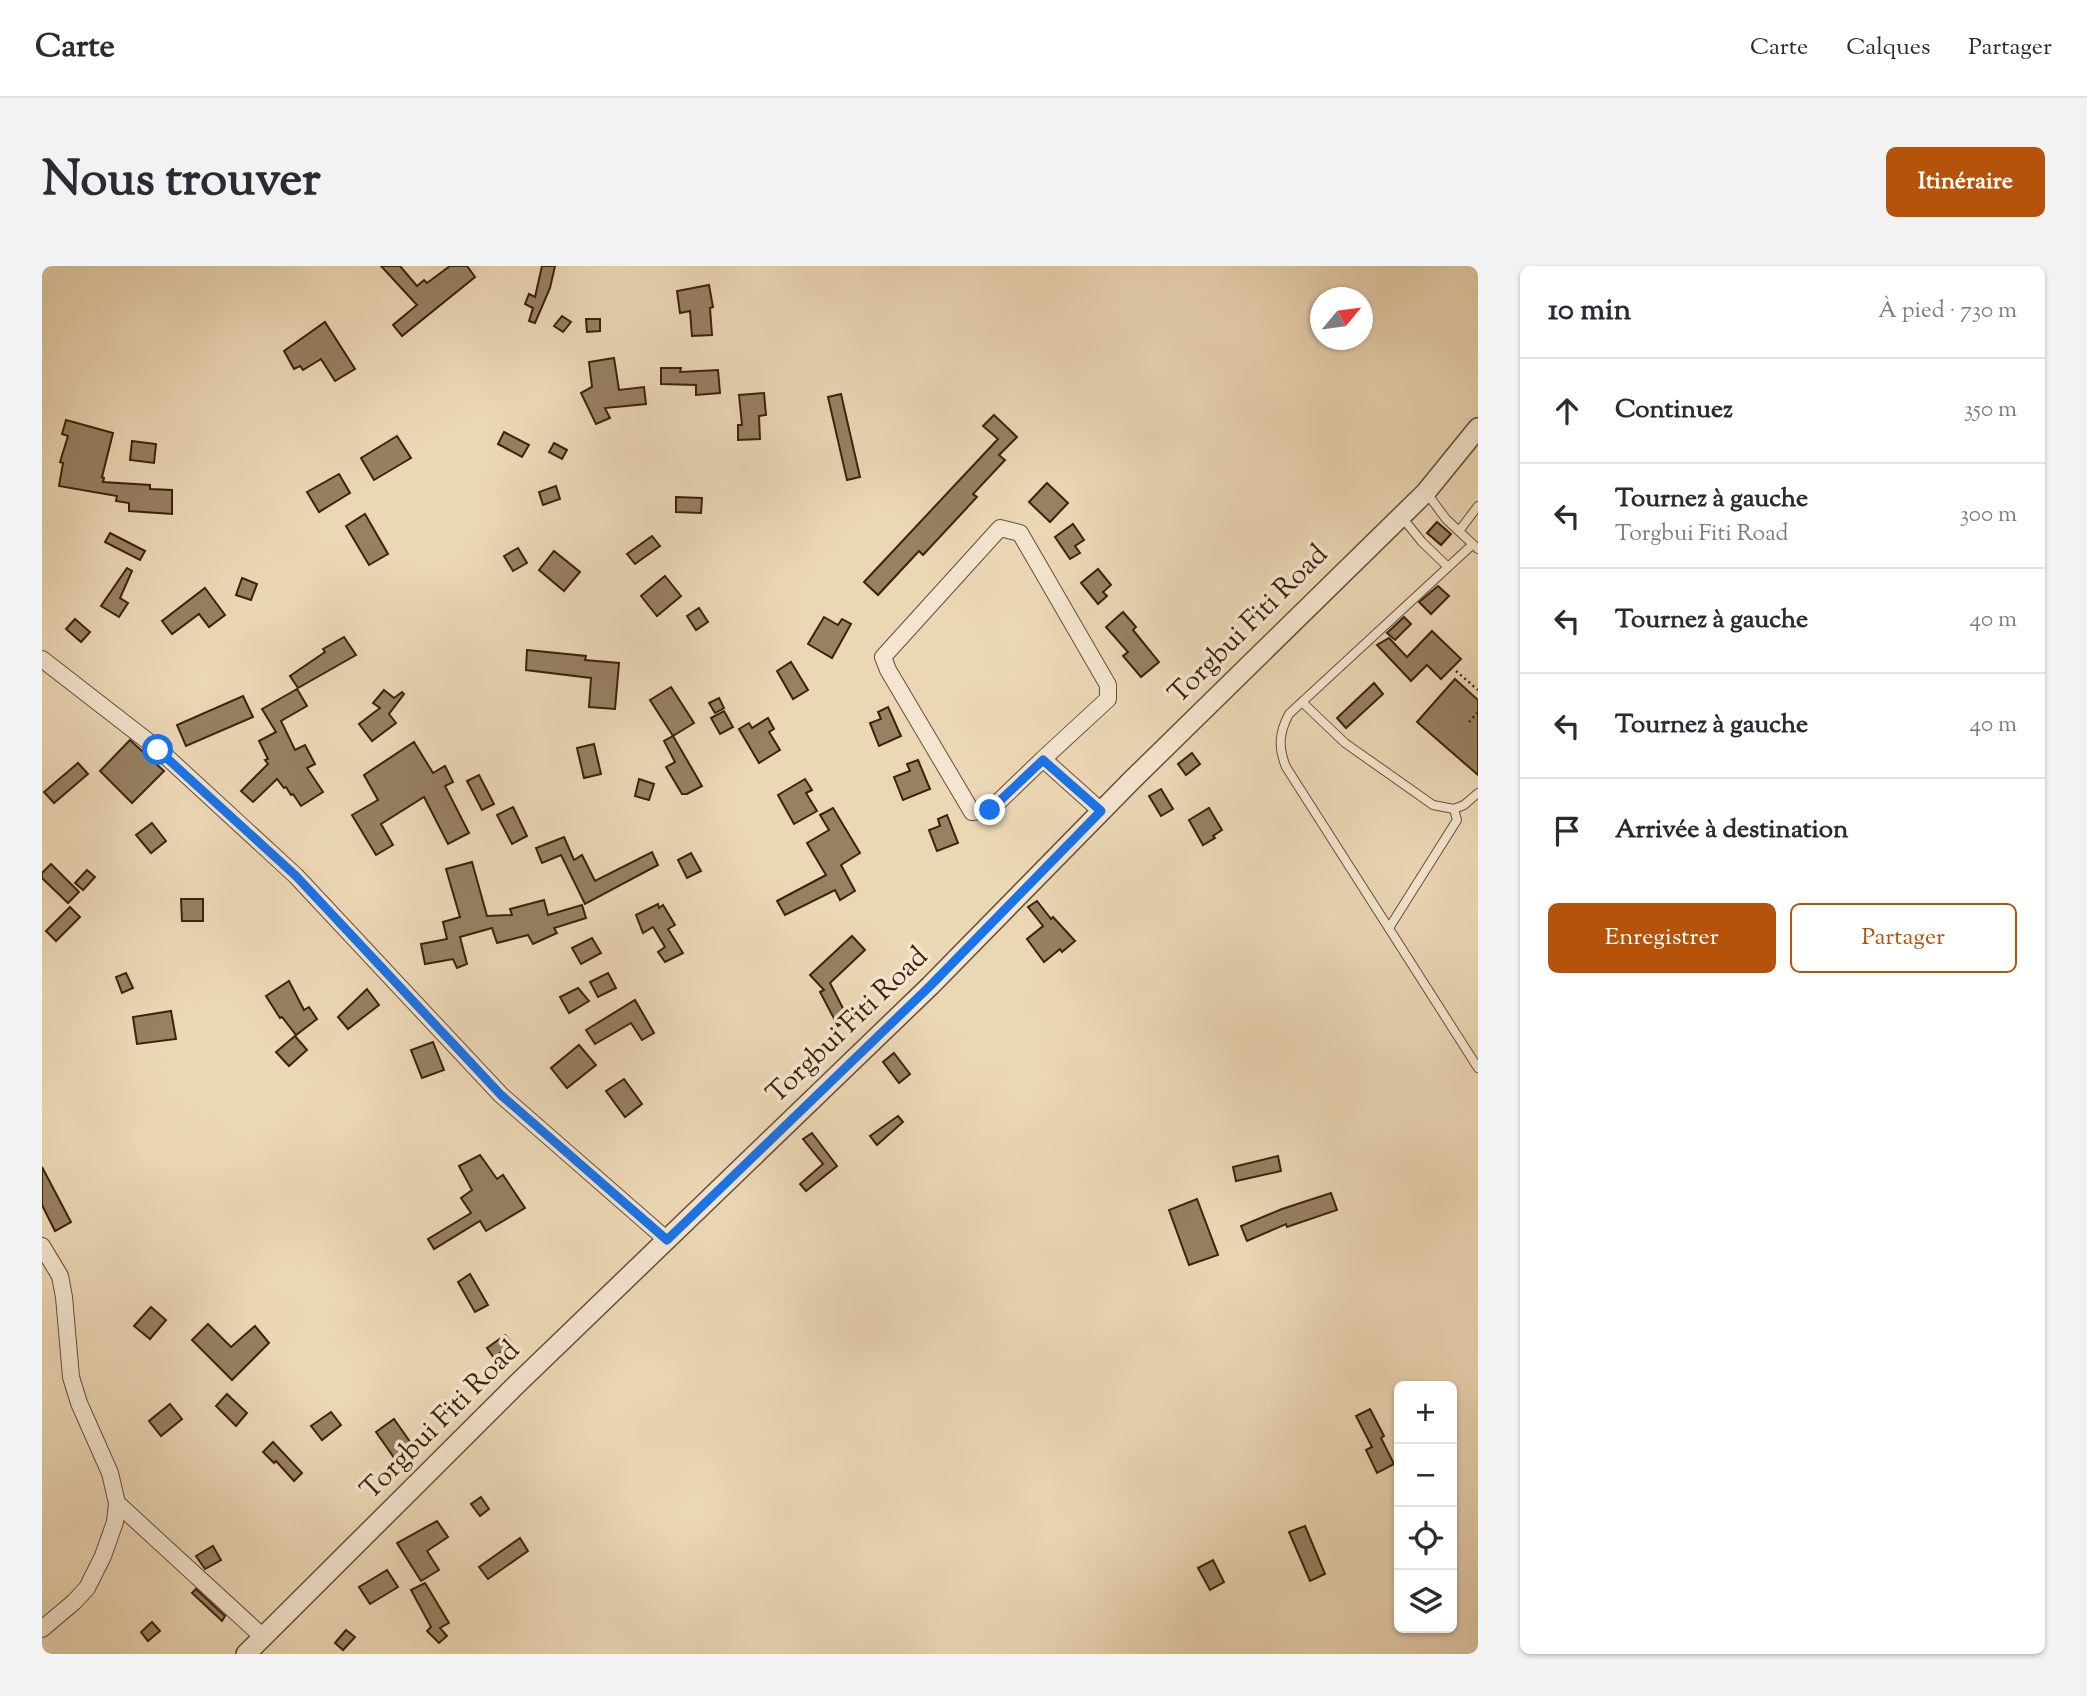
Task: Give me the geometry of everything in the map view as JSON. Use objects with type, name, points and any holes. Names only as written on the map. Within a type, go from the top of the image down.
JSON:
[{"type":"street","name":"Torgbui Fiti Road","points":[[246,1654],[515,1386],[930,986],[1101,811],[1426,492],[1478,428]]},
{"type":"street","points":[[1000,528],[1020,533],[1108,685],[1108,699],[1043,760],[990,810],[972,812],[888,670],[883,657],[1000,528]]},
{"type":"street","points":[[42,659],[158,750],[296,876],[501,1095],[667,1240]]},
{"type":"street","points":[[1043,760],[1101,811]]},
{"type":"street","points":[[42,1246],[60,1276],[71,1377],[79,1403],[110,1473],[117,1503],[115,1522],[103,1556],[87,1588],[42,1629]]},
{"type":"street","points":[[117,1503],[263,1637]]},
{"type":"lane","points":[[1426,492],[1446,519],[1475,547],[1448,567],[1289,714],[1282,726],[1281,754],[1286,767],[1478,1068]]},
{"type":"lane","points":[[1459,531],[1478,506]]},
{"type":"lane","points":[[1401,516],[1422,542],[1448,567]]},
{"type":"lane","points":[[1302,702],[1345,743],[1433,805],[1454,808],[1464,805],[1478,793]]},
{"type":"lane","points":[[1389,928],[1457,820],[1454,808]]},
{"type":"path","points":[[1456,671],[1478,690]]},
{"type":"path","points":[[1469,722],[1478,712]]},
{"type":"building","points":[[381,266],[400,266],[417,286],[424,280],[427,283],[450,266],[467,266],[475,277],[402,336],[393,325],[417,305]]},
{"type":"building","points":[[542,266],[555,266],[550,288],[535,323],[529,321],[533,308],[525,304],[529,294],[535,297]]},
{"type":"building","points":[[709,285],[713,307],[710,308],[712,335],[692,336],[690,311],[680,313],[677,291]]},
{"type":"building","points":[[562,316],[571,322],[563,332],[554,326]]},
{"type":"building","points":[[586,319],[600,319],[600,331],[587,332]]},
{"type":"building","points":[[325,322],[355,369],[335,381],[321,359],[303,370],[300,366],[294,369],[284,351]]},
{"type":"building","points":[[614,358],[619,390],[644,387],[646,404],[605,408],[610,418],[596,424],[581,393],[592,387],[589,362]]},
{"type":"building","points":[[661,368],[681,368],[680,372],[718,370],[720,393],[696,395],[696,385],[661,384]]},
{"type":"building","points":[[764,393],[766,415],[759,416],[760,439],[738,440],[738,425],[742,425],[739,395]]},
{"type":"building","points":[[841,394],[860,477],[847,480],[828,397]]},
{"type":"building","points":[[994,415],[1017,437],[999,455],[1005,460],[973,494],[977,497],[923,555],[919,551],[878,595],[864,582],[998,439],[983,426]]},
{"type":"building","points":[[66,420],[113,433],[103,482],[150,485],[150,489],[172,490],[172,514],[129,511],[129,503],[116,501],[117,496],[59,486],[63,463],[60,462],[68,436],[62,434]]},
{"type":"building","points":[[504,432],[529,445],[522,457],[498,444]]},
{"type":"building","points":[[397,436],[411,458],[374,480],[361,458]]},
{"type":"building","points":[[132,441],[156,444],[154,463],[130,460]]},
{"type":"building","points":[[554,443],[567,450],[562,459],[549,452]]},
{"type":"building","points":[[339,474],[350,493],[319,512],[307,492]]},
{"type":"building","points":[[1047,483],[1068,503],[1050,522],[1029,502]]},
{"type":"building","points":[[556,486],[560,499],[543,505],[539,492]]},
{"type":"building","points":[[676,497],[702,498],[701,513],[676,512]]},
{"type":"building","points":[[365,514],[388,554],[369,565],[346,526]]},
{"type":"building","points":[[1437,522],[1451,534],[1441,545],[1427,533]]},
{"type":"building","points":[[1073,524],[1084,540],[1075,546],[1080,553],[1070,559],[1055,537]]},
{"type":"building","points":[[110,533],[145,551],[140,560],[105,542]]},
{"type":"building","points":[[652,536],[660,546],[635,564],[627,554]]},
{"type":"building","points":[[518,548],[527,563],[513,571],[504,556]]},
{"type":"building","points":[[554,551],[580,572],[564,591],[539,570]]},
{"type":"building","points":[[127,568],[132,571],[120,598],[128,603],[119,617],[101,606]]},
{"type":"building","points":[[1098,569],[1111,585],[1103,592],[1107,596],[1098,604],[1081,583]]},
{"type":"building","points":[[665,576],[681,596],[657,616],[641,596]]},
{"type":"building","points":[[242,578],[257,584],[251,600],[236,595]]},
{"type":"building","points":[[1438,586],[1449,596],[1431,614],[1419,602]]},
{"type":"building","points":[[205,588],[225,615],[209,627],[199,614],[172,634],[162,621]]},
{"type":"building","points":[[699,608],[708,622],[696,630],[687,616]]},
{"type":"building","points":[[1123,612],[1136,627],[1133,630],[1159,662],[1141,677],[1123,656],[1128,652],[1106,627]]},
{"type":"building","points":[[824,617],[838,625],[842,619],[851,624],[832,658],[808,644]]},
{"type":"building","points":[[1404,617],[1411,624],[1395,640],[1387,633]]},
{"type":"building","points":[[75,619],[90,632],[81,642],[66,629]]},
{"type":"building","points":[[1432,631],[1461,659],[1441,679],[1427,665],[1411,681],[1377,645],[1389,638],[1407,657]]},
{"type":"building","points":[[344,637],[356,655],[298,688],[290,676],[325,652],[323,649]]},
{"type":"building","points":[[527,650],[586,656],[585,660],[619,663],[615,709],[589,707],[591,678],[526,670]]},
{"type":"building","points":[[791,662],[808,690],[793,699],[777,671]]},
{"type":"building","points":[[1455,679],[1478,700],[1478,775],[1417,722]]},
{"type":"building","points":[[1374,683],[1383,694],[1346,728],[1337,718]]},
{"type":"building","points":[[671,687],[694,723],[673,736],[650,700]]},
{"type":"building","points":[[297,689],[307,706],[281,721],[295,750],[305,745],[315,764],[307,768],[323,792],[301,806],[277,779],[253,802],[241,791],[268,764],[259,741],[276,732],[262,709]]},
{"type":"building","points":[[384,690],[394,698],[402,692],[404,694],[389,714],[396,723],[372,741],[359,724],[380,708],[373,703]]},
{"type":"building","points":[[243,696],[253,717],[186,746],[177,725]]},
{"type":"building","points":[[719,698],[724,708],[715,713],[709,703]]},
{"type":"building","points":[[888,707],[901,736],[879,746],[870,723],[881,719],[878,712]]},
{"type":"building","points":[[724,711],[733,727],[720,734],[711,718]]},
{"type":"building","points":[[768,718],[774,729],[769,732],[780,750],[759,763],[739,729],[749,723],[752,728]]},
{"type":"building","points":[[673,736],[702,786],[687,794],[682,794],[666,767],[675,762],[664,741]]},
{"type":"building","points":[[130,740],[164,771],[132,803],[100,771]]},
{"type":"building","points":[[414,742],[433,773],[445,766],[453,782],[445,786],[469,833],[448,844],[424,797],[381,824],[393,845],[376,855],[352,815],[378,800],[364,775]]},
{"type":"building","points":[[594,744],[601,774],[584,778],[577,748]]},
{"type":"building","points":[[1192,753],[1200,764],[1186,775],[1178,764]]},
{"type":"building","points":[[918,760],[930,789],[903,800],[894,777],[910,771],[907,764]]},
{"type":"building","points":[[78,763],[88,774],[54,803],[44,792]]},
{"type":"building","points":[[479,775],[494,804],[482,810],[467,781]]},
{"type":"building","points":[[639,779],[654,784],[649,800],[635,796]]},
{"type":"building","points":[[805,779],[812,790],[806,793],[817,811],[794,824],[778,795]]},
{"type":"building","points":[[1161,789],[1173,809],[1161,816],[1149,796]]},
{"type":"building","points":[[513,807],[527,836],[512,844],[497,815]]},
{"type":"building","points":[[833,808],[860,853],[841,865],[855,891],[840,900],[835,890],[785,915],[777,901],[826,875],[807,843],[829,830],[820,815]]},
{"type":"building","points":[[1209,808],[1222,830],[1203,845],[1189,820]]},
{"type":"building","points":[[947,815],[958,843],[937,851],[929,830],[940,826],[938,819]]},
{"type":"building","points":[[152,823],[166,841],[151,853],[136,835]]},
{"type":"building","points":[[564,837],[574,860],[582,855],[595,881],[652,852],[658,865],[585,904],[561,855],[542,863],[536,848]]},
{"type":"building","points":[[691,853],[701,871],[687,878],[678,860]]},
{"type":"building","points":[[472,862],[487,916],[512,915],[510,909],[544,900],[548,915],[582,905],[586,918],[554,928],[557,933],[533,944],[528,935],[497,943],[492,928],[460,937],[467,964],[457,968],[453,959],[425,964],[421,944],[447,939],[443,922],[460,917],[446,869]]},
{"type":"building","points":[[51,864],[79,892],[68,903],[42,878],[42,873]]},
{"type":"building","points":[[87,870],[95,877],[83,890],[75,883]]},
{"type":"building","points":[[181,899],[203,899],[203,921],[182,921]]},
{"type":"building","points":[[1037,901],[1051,919],[1053,917],[1075,941],[1044,962],[1027,939],[1043,926],[1028,907]]},
{"type":"building","points":[[658,904],[659,908],[663,905],[675,925],[668,929],[683,953],[665,962],[658,952],[665,947],[653,927],[643,933],[636,915]]},
{"type":"building","points":[[70,907],[80,917],[56,941],[46,931]]},
{"type":"building","points":[[852,936],[865,950],[830,983],[849,1020],[838,1026],[820,992],[824,990],[810,975]]},
{"type":"building","points":[[592,938],[601,953],[581,964],[572,948]]},
{"type":"building","points":[[126,973],[133,988],[122,993],[116,977]]},
{"type":"building","points":[[608,973],[616,988],[598,997],[590,982]]},
{"type":"building","points":[[289,981],[304,1010],[309,1007],[317,1019],[296,1035],[282,1017],[280,1018],[266,996]]},
{"type":"building","points":[[578,988],[589,1001],[569,1013],[560,997]]},
{"type":"building","points":[[367,989],[379,1005],[348,1029],[338,1017]]},
{"type":"building","points":[[867,999],[875,1008],[862,1020],[854,1011]]},
{"type":"building","points":[[635,1000],[654,1033],[642,1040],[631,1023],[595,1044],[586,1030]]},
{"type":"building","points":[[171,1011],[176,1039],[137,1044],[133,1017]]},
{"type":"building","points":[[295,1036],[307,1050],[289,1066],[276,1052]]},
{"type":"building","points":[[433,1042],[444,1070],[422,1078],[411,1050]]},
{"type":"building","points":[[579,1045],[596,1065],[567,1088],[551,1068]]},
{"type":"building","points":[[894,1053],[910,1074],[899,1083],[883,1062]]},
{"type":"building","points":[[624,1079],[642,1104],[625,1117],[606,1091]]},
{"type":"building","points":[[898,1116],[903,1122],[877,1145],[870,1136]]},
{"type":"building","points":[[812,1133],[837,1166],[806,1191],[800,1184],[823,1164],[803,1139]]},
{"type":"building","points":[[480,1155],[497,1179],[503,1175],[525,1208],[486,1231],[480,1221],[434,1249],[428,1239],[471,1213],[461,1198],[472,1190],[459,1166]]},
{"type":"building","points":[[1278,1156],[1281,1171],[1236,1181],[1233,1167]]},
{"type":"building","points":[[42,1167],[71,1222],[55,1231],[42,1205]]},
{"type":"building","points":[[1331,1193],[1337,1210],[1287,1227],[1286,1224],[1247,1241],[1241,1226]]},
{"type":"building","points":[[1197,1199],[1218,1255],[1189,1265],[1169,1210]]},
{"type":"building","points":[[470,1274],[488,1305],[475,1312],[458,1282]]},
{"type":"building","points":[[151,1307],[166,1320],[150,1339],[134,1326]]},
{"type":"building","points":[[208,1324],[231,1347],[255,1326],[269,1343],[232,1380],[192,1340]]},
{"type":"building","points":[[505,1335],[512,1343],[494,1358],[487,1348]]},
{"type":"building","points":[[227,1394],[247,1413],[236,1426],[216,1406]]},
{"type":"building","points":[[170,1404],[182,1419],[161,1436],[149,1421]]},
{"type":"building","points":[[1370,1409],[1394,1464],[1377,1473],[1366,1450],[1372,1447],[1356,1416]]},
{"type":"building","points":[[331,1412],[341,1425],[322,1440],[311,1426]]},
{"type":"building","points":[[394,1419],[413,1446],[395,1459],[376,1432]]},
{"type":"building","points":[[273,1442],[302,1473],[294,1481],[276,1461],[274,1463],[263,1452]]},
{"type":"building","points":[[481,1497],[489,1509],[480,1516],[471,1504]]},
{"type":"building","points":[[437,1521],[448,1537],[427,1551],[439,1570],[421,1581],[397,1543]]},
{"type":"building","points":[[1305,1526],[1325,1574],[1310,1581],[1289,1532]]},
{"type":"building","points":[[520,1538],[528,1551],[488,1579],[479,1567]]},
{"type":"building","points":[[213,1546],[221,1560],[205,1569],[196,1556]]},
{"type":"building","points":[[1213,1560],[1224,1582],[1210,1590],[1198,1568]]},
{"type":"building","points":[[387,1570],[398,1587],[370,1604],[359,1587]]},
{"type":"building","points":[[425,1583],[449,1623],[440,1628],[447,1636],[439,1643],[427,1631],[431,1627],[411,1590]]},
{"type":"building","points":[[196,1589],[225,1616],[222,1621],[192,1593]]},
{"type":"building","points":[[152,1622],[160,1631],[148,1641],[141,1632]]},
{"type":"building","points":[[346,1630],[355,1637],[343,1650],[335,1643]]},
{"type":"route","points":[[158,750],[296,876],[501,1095],[667,1240],[930,986],[1101,811],[1043,760],[990,810]]}]
